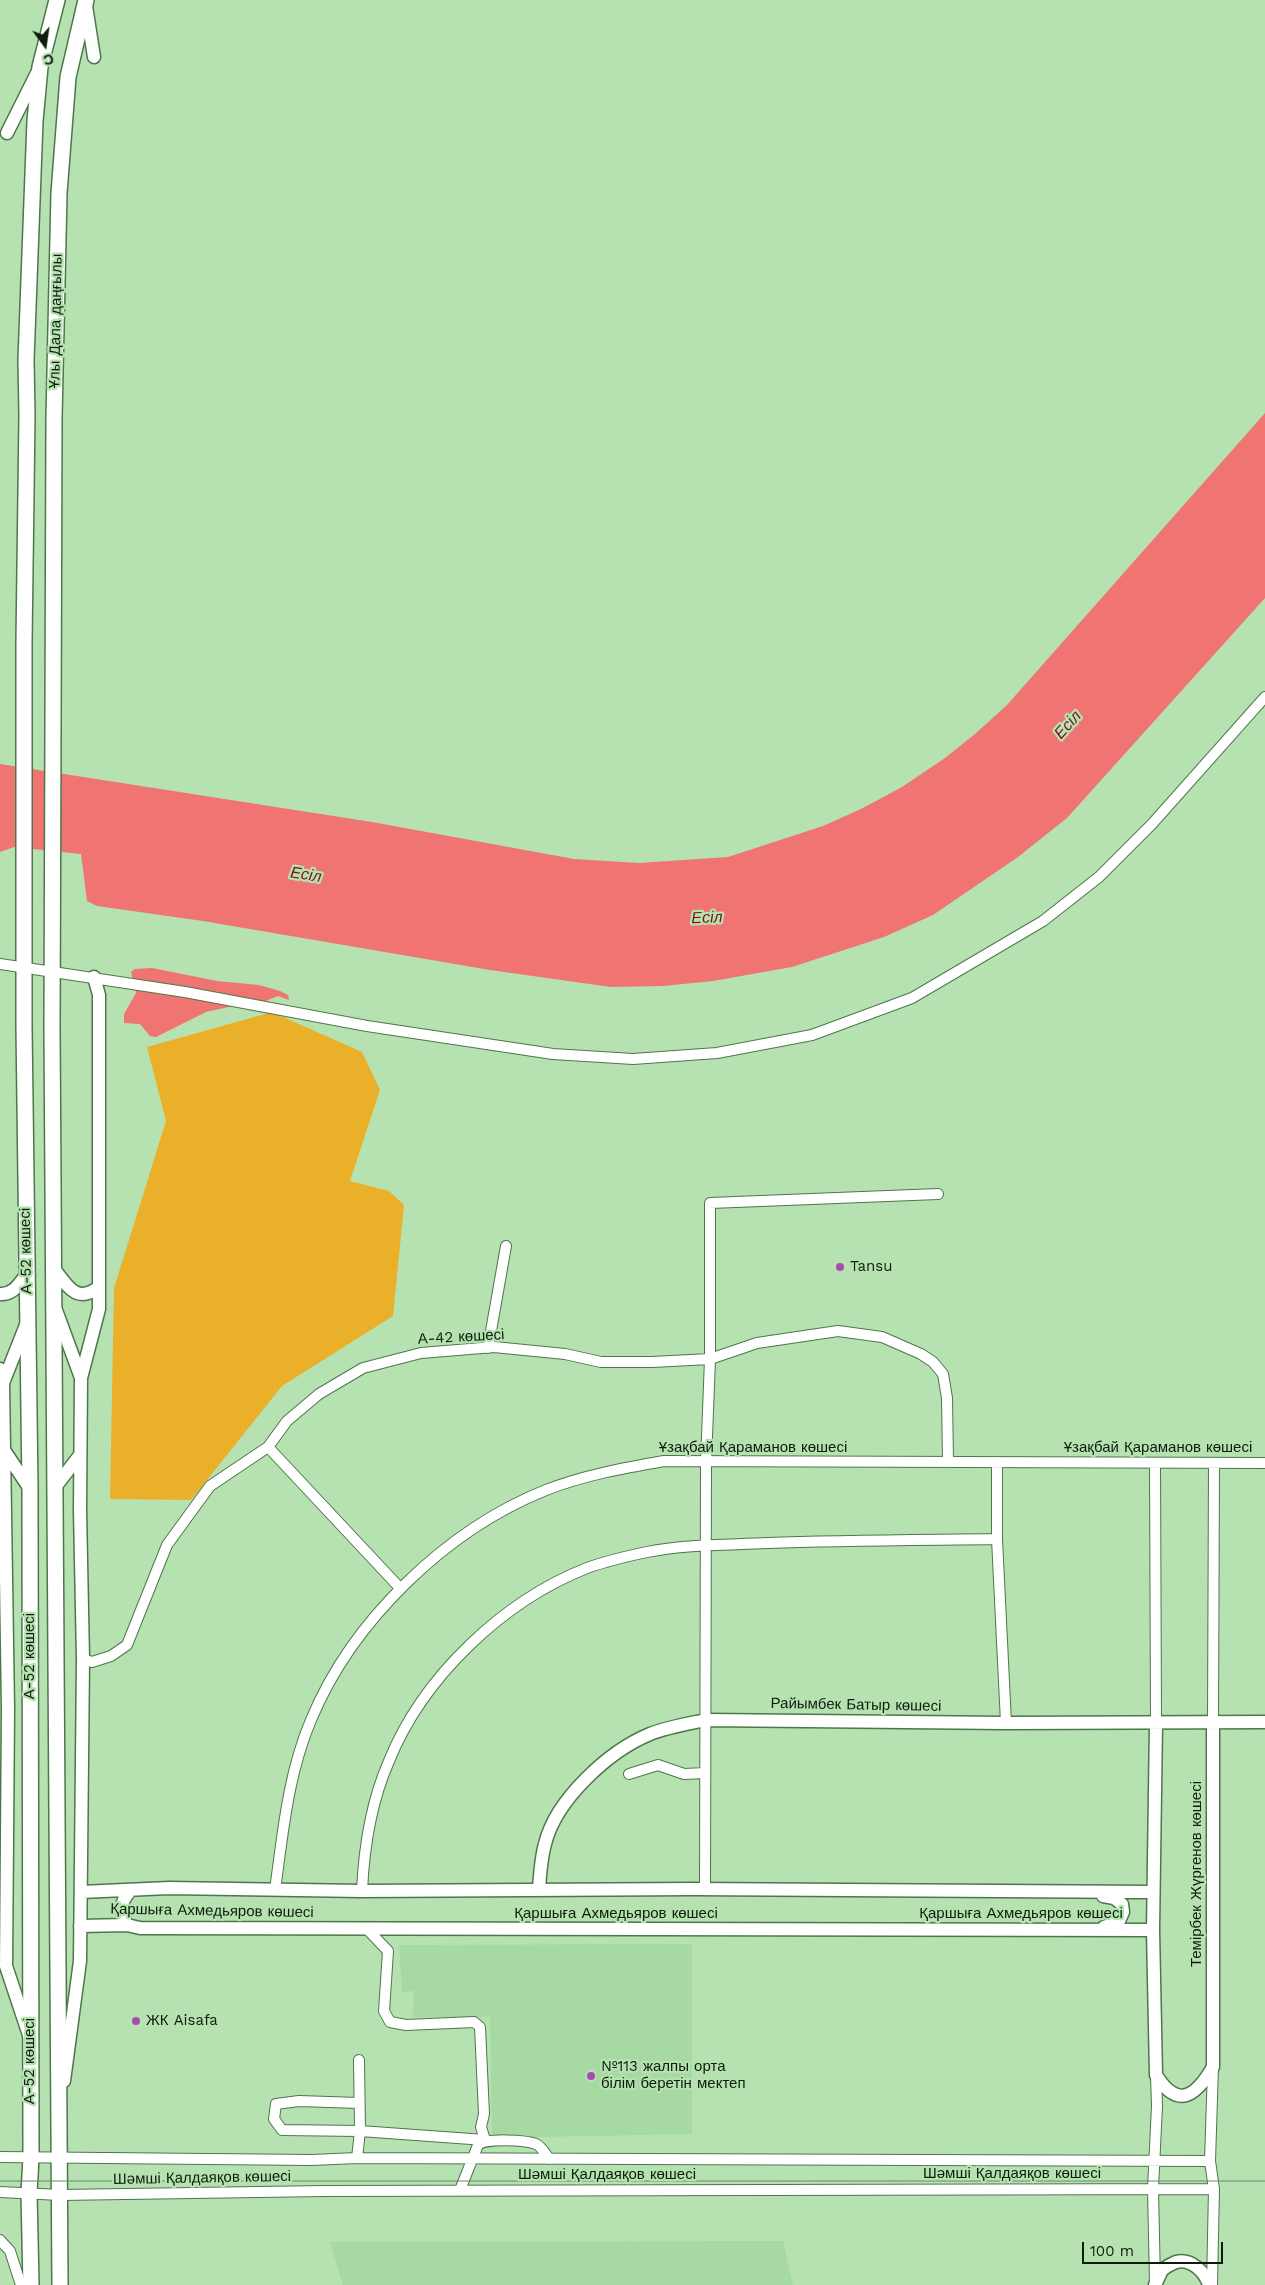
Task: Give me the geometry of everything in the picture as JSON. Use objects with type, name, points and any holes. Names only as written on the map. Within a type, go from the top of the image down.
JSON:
[{"type":"main road","name":"Ұлы Дала даңғылы","points":[[24,1026],[26,360],[35,121],[40,67],[57,0]]},
{"type":"main road","name":"Ұлы Дала даңғылы","points":[[52,1028],[52,644],[54,418],[59,193],[68,77],[86,1]]},
{"type":"main road","name":"А-52 көшесі","points":[[24,1026],[30,1489],[31,2158],[29,2193],[31,2285]]},
{"type":"main road","name":"А-52 көшесі","points":[[52,1028],[60,2285]]},
{"type":"street","points":[[86,1],[94,58]]},
{"type":"street","points":[[7,133],[40,67]]},
{"type":"street","points":[[0,964],[94,977],[367,1026],[553,1054],[633,1059],[717,1053],[812,1035],[912,998],[1043,921],[1099,876],[1152,824],[1265,697]]},
{"type":"street","points":[[60,2116],[80,1962],[83,1659],[80,1455],[81,1378],[98,1309],[99,1287],[99,996],[94,977]]},
{"type":"street","points":[[705,1889],[706,1462],[710,1359],[710,1203],[938,1194]]},
{"type":"street","points":[[488,1348],[506,1246]]},
{"type":"street","points":[[55,1270],[70,1290],[80,1295],[91,1293],[99,1287]]},
{"type":"street","points":[[0,1294],[6,1295],[16,1289],[26,1275]]},
{"type":"street","points":[[55,1310],[81,1378]]},
{"type":"street","points":[[3,1383],[28,1321]]},
{"type":"street","name":"А-42 көшесі","points":[[83,1659],[92,1662],[111,1656],[127,1645],[167,1545],[210,1486],[268,1447],[287,1422],[319,1394],[363,1368],[421,1353],[488,1348],[565,1354],[602,1362],[710,1359],[758,1343],[838,1331],[882,1338],[921,1354],[933,1362],[943,1374],[947,1398],[948,1461]]},
{"type":"street","points":[[0,1369],[3,1383],[4,1450],[3,1926],[6,1966],[30,2039]]},
{"type":"street","points":[[268,1447],[400,1588]]},
{"type":"street","points":[[4,1450],[30,1489]]},
{"type":"street","points":[[56,1486],[80,1455]]},
{"type":"street","name":"Ұзақбай Қараманов көшесі","points":[[275,1890],[284,1816],[294,1770],[311,1720],[344,1657],[379,1611],[400,1588],[427,1564],[486,1521],[546,1490],[608,1471],[664,1461],[1265,1463]]},
{"type":"street","points":[[997,1462],[997,1539],[1006,1723]]},
{"type":"street","name":"Темірбек Жүргенов көшесі","points":[[1210,2285],[1214,2188],[1210,2161],[1213,2067],[1214,1463]]},
{"type":"street","points":[[1155,1464],[1156,1723],[1153,1892],[1157,2106],[1153,2188],[1155,2285]]},
{"type":"street","points":[[362,1891],[364,1850],[376,1797],[389,1760],[409,1720],[463,1650],[506,1615],[544,1590],[587,1568],[649,1552],[706,1546],[845,1540],[997,1539]]},
{"type":"street","name":"Райымбек Батыр көшесі","points":[[539,1889],[545,1842],[556,1817],[576,1790],[619,1750],[672,1726],[706,1720],[1006,1723],[1265,1722]]},
{"type":"street","points":[[629,1774],[658,1765],[684,1774],[705,1773]]},
{"type":"street","name":"Қаршыға Ахмедьяров көшесі","points":[[81,1892],[169,1888],[362,1891],[705,1889],[1153,1892]]},
{"type":"street","points":[[127,1925],[120,1911],[121,1902],[130,1891]]},
{"type":"street","points":[[1088,1892],[1114,1898],[1122,1904],[1123,1912],[1119,1921],[1094,1930]]},
{"type":"street","name":"Қаршыға Ахмедьяров көшесі","points":[[80,1926],[127,1925],[140,1928],[368,1930],[1153,1930]]},
{"type":"street","points":[[368,1930],[388,1951],[384,2011],[390,2022],[406,2025],[474,2022],[480,2027],[484,2114],[481,2127],[485,2140]]},
{"type":"street","points":[[357,2158],[360,2131],[359,2060]]},
{"type":"street","points":[[1156,2075],[1170,2092],[1185,2096],[1197,2091],[1213,2067]]},
{"type":"street","points":[[359,2103],[299,2101],[276,2104],[274,2119],[282,2130],[360,2131],[528,2142],[537,2145],[549,2159]]},
{"type":"street","points":[[460,2190],[478,2145],[485,2140]]},
{"type":"street","name":"Шәмші Қалдаяқов көшесі","points":[[0,2157],[312,2160],[472,2158],[1210,2161]]},
{"type":"street","name":"Шәмші Қалдаяқов көшесі","points":[[0,2192],[60,2195],[460,2190],[1214,2188]]},
{"type":"street","points":[[0,2240],[10,2251],[21,2285]]},
{"type":"street","points":[[1155,2285],[1162,2270],[1177,2262],[1186,2262],[1200,2268],[1210,2285]]},
{"type":"shaded area","points":[[272,1012],[362,1052],[380,1090],[350,1181],[389,1191],[404,1205],[393,1316],[282,1386],[191,1500],[110,1499],[114,1288],[166,1121],[147,1047]]},
{"type":"shaded area","name":"№113 жалпы орта білім беретін мектеп","points":[[692,1944],[692,2134],[492,2138],[490,2017],[413,2017],[414,1991],[402,1992],[399,1945]]},
{"type":"shaded area","points":[[783,2241],[793,2285],[343,2285],[330,2242]]},
{"type":"water","name":"Есіл","points":[[1265,413],[1265,598],[1067,818],[1018,857],[933,915],[884,937],[792,967],[713,981],[663,986],[611,987],[490,970],[203,921],[97,906],[87,901],[81,854],[14,847],[0,852],[0,764],[372,822],[574,859],[639,863],[728,857],[823,826],[861,809],[902,787],[945,758],[1007,705]]},
{"type":"water","points":[[152,968],[217,981],[259,985],[288,995],[289,1000],[278,996],[263,1002],[251,1002],[206,1012],[156,1037],[150,1036],[140,1024],[124,1023],[124,1014],[136,993],[131,972],[135,969]]},
{"type":"tram line","points":[[0,2181],[1265,2181]]},
{"type":"place","name":"Tansu","points":[[840,1267]]},
{"type":"place","name":"ЖК Aisafa","points":[[136,2021]]},
{"type":"place","name":"№113 жалпы орта білім беретін мектеп","points":[[591,2076]]}]
